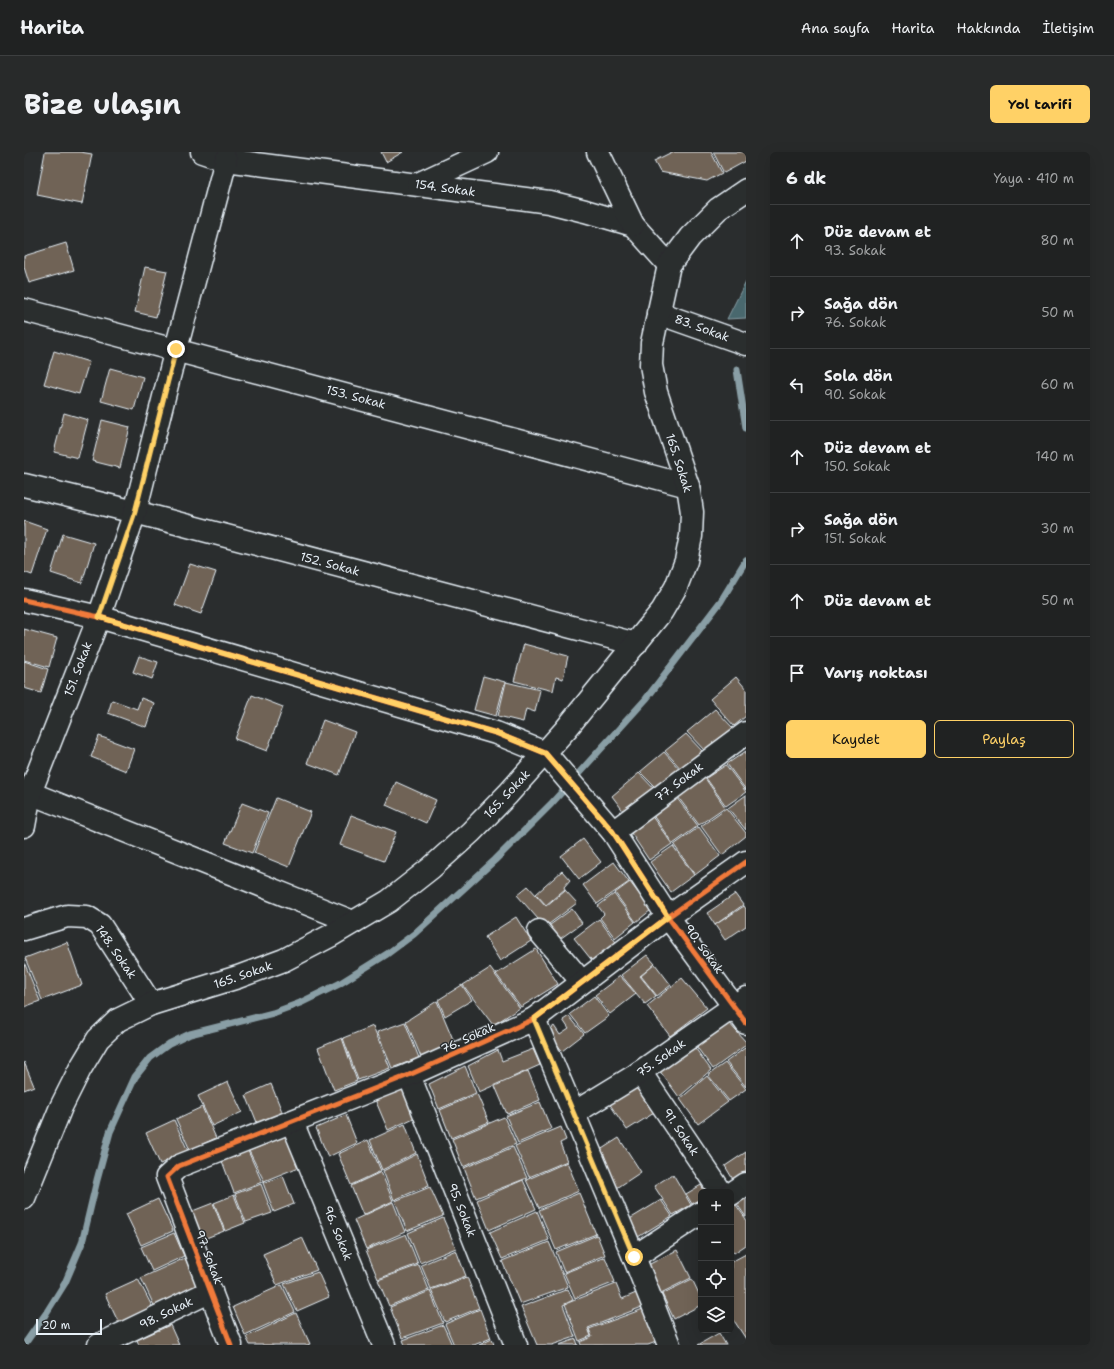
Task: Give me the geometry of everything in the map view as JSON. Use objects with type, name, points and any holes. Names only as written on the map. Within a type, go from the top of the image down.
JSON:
[{"type":"street","name":"154. Sokak","points":[[202,152],[226,160],[549,202],[633,225]]},
{"type":"street","points":[[418,184],[488,152]]},
{"type":"street","points":[[598,152],[633,225],[669,265]]},
{"type":"street","name":"151. Sokak","points":[[24,826],[27,793],[99,617],[135,512],[226,160]]},
{"type":"street","name":"165. Sokak","points":[[24,1198],[61,1107],[80,1069],[98,1039],[118,1020],[151,1004],[238,977],[284,960],[389,901],[431,868],[471,832],[545,753],[662,611],[676,587],[686,561],[691,536],[692,512],[688,486],[656,392],[651,365],[652,343],[669,265],[690,237],[718,209],[746,190]]},
{"type":"street","name":"153. Sokak","points":[[24,310],[176,349],[688,486]]},
{"type":"street","name":"83. Sokak","points":[[658,313],[746,344]]},
{"type":"street","name":"152. Sokak","points":[[24,485],[135,512],[636,644]]},
{"type":"street","points":[[24,600],[99,617],[496,733],[545,753]]},
{"type":"street","name":"77. Sokak","points":[[613,832],[746,733]]},
{"type":"street","name":"90. Sokak","points":[[545,753],[613,832],[668,917],[742,1009]]},
{"type":"street","points":[[27,793],[353,922]]},
{"type":"street","name":"76. Sokak","points":[[167,1177],[180,1166],[409,1075],[534,1019],[668,917],[746,862]]},
{"type":"street","name":"148. Sokak","points":[[24,929],[67,916],[87,916],[100,925],[151,1004]]},
{"type":"street","points":[[539,931],[582,982]]},
{"type":"street","name":"75. Sokak","points":[[574,1113],[742,1009]]},
{"type":"street","points":[[534,1019],[634,1257],[669,1345]]},
{"type":"street","name":"91. Sokak","points":[[640,1072],[719,1189]]},
{"type":"street","name":"95. Sokak","points":[[409,1075],[516,1345]]},
{"type":"street","name":"96. Sokak","points":[[292,1122],[384,1345]]},
{"type":"street","name":"97. Sokak","points":[[167,1177],[231,1345]]},
{"type":"street","points":[[734,1192],[746,1184]]},
{"type":"street","points":[[634,1257],[698,1215]]},
{"type":"street","name":"98. Sokak","points":[[99,1345],[211,1291]]},
{"type":"water","points":[[746,281],[746,318],[727,319]]},
{"type":"building","points":[[45,152],[80,152],[92,154],[82,204],[37,195]]},
{"type":"building","points":[[381,152],[403,152],[386,162]]},
{"type":"building","points":[[672,152],[711,152],[722,173],[707,181],[660,172],[654,161]]},
{"type":"building","points":[[713,152],[746,152],[746,161],[724,173]]},
{"type":"building","points":[[66,243],[74,270],[29,283],[24,267],[24,256]]},
{"type":"building","points":[[145,267],[167,271],[156,317],[135,312]]},
{"type":"building","points":[[54,351],[89,362],[79,394],[44,384]]},
{"type":"building","points":[[110,368],[143,377],[134,410],[101,401]]},
{"type":"building","points":[[64,413],[88,420],[78,458],[54,452]]},
{"type":"building","points":[[102,420],[130,427],[120,468],[92,461]]},
{"type":"building","points":[[24,521],[47,529],[32,575],[24,572]]},
{"type":"building","points":[[63,534],[94,543],[82,583],[51,573]]},
{"type":"building","points":[[190,564],[216,572],[201,614],[175,605]]},
{"type":"building","points":[[24,629],[57,638],[49,667],[24,660]]},
{"type":"building","points":[[524,644],[568,656],[563,679],[556,677],[553,691],[514,681]]},
{"type":"building","points":[[139,656],[158,662],[152,679],[133,672]]},
{"type":"building","points":[[24,661],[48,669],[41,693],[24,688]]},
{"type":"building","points":[[483,676],[505,682],[496,716],[474,710]]},
{"type":"building","points":[[736,677],[746,689],[746,716],[734,726],[710,699]]},
{"type":"building","points":[[506,682],[540,690],[535,712],[526,709],[523,722],[498,716]]},
{"type":"building","points":[[252,695],[283,707],[267,751],[235,739]]},
{"type":"building","points":[[141,698],[154,703],[146,727],[108,713],[112,700],[137,709]]},
{"type":"building","points":[[715,709],[733,728],[705,751],[687,732]]},
{"type":"building","points":[[323,720],[355,732],[339,775],[307,763]]},
{"type":"building","points":[[686,734],[703,752],[682,770],[665,751]]},
{"type":"building","points":[[99,736],[134,749],[126,771],[91,757]]},
{"type":"building","points":[[746,751],[746,790],[727,764]]},
{"type":"building","points":[[664,752],[681,771],[658,790],[640,772]]},
{"type":"building","points":[[726,765],[746,792],[726,806],[706,778]]},
{"type":"building","points":[[639,773],[657,792],[627,816],[612,796]]},
{"type":"building","points":[[705,778],[725,807],[699,825],[678,797]]},
{"type":"building","points":[[396,782],[436,800],[426,823],[386,805]]},
{"type":"building","points":[[746,795],[746,830],[728,808]]},
{"type":"building","points":[[276,798],[311,812],[289,867],[254,853]]},
{"type":"building","points":[[677,798],[698,826],[673,844],[652,814]]},
{"type":"building","points":[[242,803],[268,813],[252,853],[225,843]]},
{"type":"building","points":[[726,808],[746,833],[746,836],[722,855],[701,826]]},
{"type":"building","points":[[351,815],[396,832],[384,861],[340,845]]},
{"type":"building","points":[[651,815],[672,844],[649,860],[629,830]]},
{"type":"building","points":[[699,827],[720,856],[695,875],[674,845]]},
{"type":"building","points":[[583,839],[601,862],[579,879],[561,856]]},
{"type":"building","points":[[673,846],[694,875],[671,892],[650,862]]},
{"type":"building","points":[[614,862],[629,882],[597,904],[583,885]]},
{"type":"building","points":[[562,871],[570,880],[564,887],[565,889],[546,905],[536,894]]},
{"type":"building","points":[[630,882],[651,910],[636,922],[615,893]]},
{"type":"building","points":[[528,886],[546,906],[565,890],[577,903],[545,927],[517,895]]},
{"type":"building","points":[[614,894],[635,922],[615,938],[600,918],[604,914],[598,906]]},
{"type":"building","points":[[735,894],[743,905],[715,925],[707,913]]},
{"type":"building","points":[[744,906],[746,909],[746,926],[725,940],[715,925]]},
{"type":"building","points":[[572,909],[582,923],[557,941],[546,928]]},
{"type":"building","points":[[516,917],[531,941],[500,961],[485,937]]},
{"type":"building","points":[[599,919],[618,945],[594,963],[574,938]]},
{"type":"building","points":[[67,942],[82,985],[42,1000],[25,958]]},
{"type":"building","points":[[536,949],[558,984],[521,1007],[496,974]]},
{"type":"building","points":[[647,955],[655,964],[640,976],[656,996],[645,1004],[621,975]]},
{"type":"building","points":[[24,962],[40,1001],[24,1007]]},
{"type":"building","points":[[655,964],[671,985],[657,996],[641,976]]},
{"type":"building","points":[[490,968],[520,1008],[493,1025],[463,985]]},
{"type":"building","points":[[620,976],[636,994],[610,1014],[595,995]]},
{"type":"building","points":[[682,978],[707,1008],[670,1036],[647,1006]]},
{"type":"building","points":[[462,985],[472,1000],[445,1016],[438,1000]]},
{"type":"building","points":[[594,996],[609,1016],[585,1033],[570,1014]]},
{"type":"building","points":[[437,1001],[455,1044],[421,1057],[406,1021]]},
{"type":"building","points":[[569,1016],[584,1034],[562,1051],[548,1031],[554,1026],[560,1035],[569,1029],[563,1020]]},
{"type":"building","points":[[405,1022],[419,1058],[392,1068],[377,1032]]},
{"type":"building","points":[[728,1022],[746,1042],[746,1045],[713,1069],[696,1046]]},
{"type":"building","points":[[373,1026],[390,1068],[358,1080],[343,1038]]},
{"type":"building","points":[[342,1038],[357,1081],[334,1090],[318,1048]]},
{"type":"building","points":[[693,1045],[711,1070],[679,1097],[659,1070]]},
{"type":"building","points":[[745,1048],[746,1049],[746,1087],[726,1062]]},
{"type":"building","points":[[533,1049],[540,1065],[479,1092],[468,1066],[498,1050],[502,1061]]},
{"type":"building","points":[[24,1062],[34,1086],[24,1090]]},
{"type":"building","points":[[725,1063],[746,1089],[729,1101],[708,1075]]},
{"type":"building","points":[[465,1066],[476,1093],[439,1109],[429,1084]]},
{"type":"building","points":[[528,1071],[540,1100],[507,1114],[495,1086]]},
{"type":"building","points":[[707,1076],[728,1102],[698,1124],[680,1099]]},
{"type":"building","points":[[228,1082],[242,1112],[212,1126],[198,1096]]},
{"type":"building","points":[[271,1084],[283,1114],[258,1125],[246,1095]]},
{"type":"building","points":[[403,1085],[416,1117],[388,1130],[374,1097]]},
{"type":"building","points":[[636,1086],[654,1113],[627,1130],[609,1103]]},
{"type":"building","points":[[477,1094],[489,1122],[451,1138],[440,1110]]},
{"type":"building","points":[[540,1102],[551,1129],[518,1143],[506,1116]]},
{"type":"building","points":[[202,1107],[216,1138],[190,1150],[176,1119]]},
{"type":"building","points":[[346,1115],[357,1143],[328,1157],[316,1128]]},
{"type":"building","points":[[504,1117],[516,1144],[463,1167],[452,1139]]},
{"type":"building","points":[[174,1120],[188,1151],[160,1164],[146,1133]]},
{"type":"building","points":[[405,1124],[416,1153],[382,1170],[370,1140]]},
{"type":"building","points":[[561,1127],[566,1140],[560,1143],[567,1161],[529,1177],[515,1146]]},
{"type":"building","points":[[286,1136],[299,1167],[264,1181],[249,1151]]},
{"type":"building","points":[[619,1138],[641,1172],[617,1188],[594,1154]]},
{"type":"building","points":[[368,1140],[381,1171],[351,1185],[338,1154]]},
{"type":"building","points":[[513,1147],[527,1178],[476,1198],[464,1168]]},
{"type":"building","points":[[248,1151],[262,1182],[234,1193],[222,1161]]},
{"type":"building","points":[[746,1152],[746,1173],[734,1181],[725,1166]]},
{"type":"building","points":[[417,1154],[429,1185],[394,1200],[383,1171]]},
{"type":"building","points":[[567,1162],[579,1191],[539,1208],[526,1180]]},
{"type":"building","points":[[381,1172],[393,1201],[363,1215],[351,1186]]},
{"type":"building","points":[[673,1174],[691,1205],[673,1215],[654,1186]]},
{"type":"building","points":[[283,1176],[294,1204],[274,1212],[263,1183]]},
{"type":"building","points":[[523,1180],[536,1209],[489,1230],[477,1200]]},
{"type":"building","points":[[261,1184],[272,1213],[246,1222],[235,1194]]},
{"type":"building","points":[[701,1185],[703,1189],[698,1189],[698,1201],[692,1204],[686,1194]]},
{"type":"building","points":[[430,1187],[443,1216],[407,1231],[395,1201]]},
{"type":"building","points":[[579,1193],[596,1234],[556,1250],[539,1210]]},
{"type":"building","points":[[234,1195],[245,1223],[225,1231],[214,1203]]},
{"type":"building","points":[[746,1198],[746,1217],[737,1204]]},
{"type":"building","points":[[158,1199],[173,1231],[141,1245],[126,1214]]},
{"type":"building","points":[[661,1200],[672,1216],[638,1237],[628,1220]]},
{"type":"building","points":[[393,1202],[405,1232],[366,1249],[354,1220]]},
{"type":"building","points":[[213,1203],[224,1231],[201,1240],[190,1212]]},
{"type":"building","points":[[736,1205],[746,1219],[746,1245],[734,1253],[734,1225],[734,1206]]},
{"type":"building","points":[[537,1211],[549,1240],[502,1259],[490,1232]]},
{"type":"building","points":[[443,1218],[456,1248],[420,1263],[408,1233]]},
{"type":"building","points":[[174,1233],[184,1256],[152,1271],[141,1247]]},
{"type":"building","points":[[406,1234],[418,1264],[378,1279],[366,1250]]},
{"type":"building","points":[[597,1235],[605,1255],[564,1272],[556,1252]]},
{"type":"building","points":[[302,1237],[317,1270],[277,1285],[263,1254]]},
{"type":"building","points":[[549,1242],[568,1287],[520,1304],[502,1261]]},
{"type":"building","points":[[456,1250],[466,1276],[431,1289],[421,1265]]},
{"type":"building","points":[[677,1250],[691,1278],[661,1293],[648,1265]]},
{"type":"building","points":[[746,1254],[746,1339],[734,1321],[734,1260]]},
{"type":"building","points":[[605,1257],[615,1282],[575,1298],[564,1273]]},
{"type":"building","points":[[185,1258],[201,1294],[158,1314],[141,1278]]},
{"type":"building","points":[[419,1265],[429,1290],[389,1306],[378,1280]]},
{"type":"building","points":[[318,1272],[329,1297],[297,1311],[284,1284]]},
{"type":"building","points":[[467,1277],[479,1308],[445,1322],[431,1290]]},
{"type":"building","points":[[138,1279],[156,1314],[122,1330],[105,1294]]},
{"type":"building","points":[[692,1279],[698,1292],[698,1307],[674,1319],[662,1294]]},
{"type":"building","points":[[616,1284],[622,1299],[636,1293],[642,1307],[588,1328],[591,1336],[579,1341],[565,1304]]},
{"type":"building","points":[[282,1285],[295,1312],[245,1335],[233,1307]]},
{"type":"building","points":[[568,1289],[573,1300],[563,1305],[575,1337],[552,1345],[537,1345],[521,1307]]},
{"type":"building","points":[[430,1291],[443,1323],[402,1338],[390,1307]]},
{"type":"building","points":[[480,1309],[491,1338],[474,1345],[454,1345],[445,1324]]},
{"type":"building","points":[[643,1309],[656,1342],[648,1345],[581,1345],[580,1342],[592,1337],[589,1329]]},
{"type":"building","points":[[296,1313],[310,1344],[250,1345],[246,1337]]},
{"type":"building","points":[[170,1325],[179,1345],[139,1345],[137,1340]]},
{"type":"building","points":[[443,1325],[452,1345],[405,1345],[403,1340]]},
{"type":"building","points":[[719,1333],[726,1345],[698,1345]]},
{"type":"building","points":[[492,1339],[494,1345],[479,1345]]},
{"type":"building","points":[[576,1339],[578,1345],[559,1345]]},
{"type":"waterway","points":[[737,370],[746,428]]},
{"type":"waterway","points":[[24,1345],[65,1283],[82,1243],[110,1132],[135,1077],[150,1058],[169,1044],[190,1034],[273,1013],[300,1003],[339,984],[387,954],[414,934],[495,860],[551,804],[646,699],[721,601],[746,560]]},
{"type":"cycle path","points":[[24,600],[99,617],[496,733],[545,753],[613,832],[668,917],[746,1023]]},
{"type":"cycle path","points":[[231,1345],[167,1177],[179,1166],[409,1075],[534,1019],[668,917],[746,862]]},
{"type":"route","points":[[176,349],[135,512],[99,617],[496,733],[545,753],[613,832],[668,917],[534,1019],[634,1257]]}]
